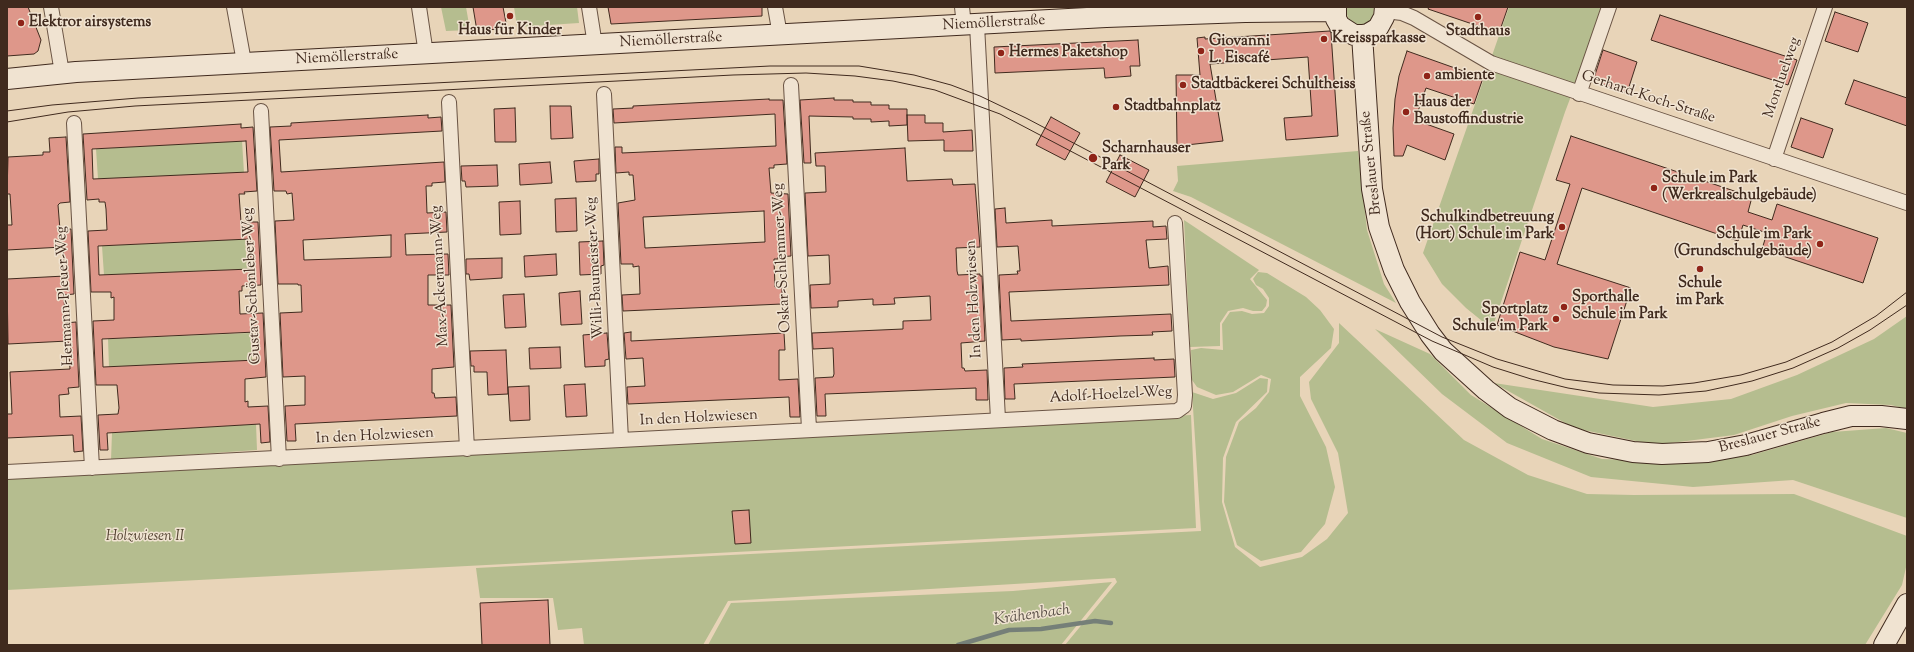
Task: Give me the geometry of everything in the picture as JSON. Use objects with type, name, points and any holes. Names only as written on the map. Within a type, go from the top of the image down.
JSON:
[{"type":"main road","name":"Niemöllerstraße","points":[[7,79],[62,73],[244,62],[780,36],[968,19],[1147,11],[1245,12],[1335,9]]},
{"type":"main road","points":[[1335,9],[1340,26],[1354,35],[1362,36],[1374,32],[1378,28],[1384,17],[1385,9]]},
{"type":"main road","name":"Breslauer Straße","points":[[1362,36],[1372,189],[1380,227],[1394,270],[1410,302],[1430,334],[1443,351],[1486,390],[1510,408],[1553,430],[1588,443],[1633,452],[1662,454],[1708,452],[1746,445],[1851,416],[1881,416],[1907,419]]},
{"type":"main road","points":[[1884,645],[1907,604]]},
{"type":"street","points":[[51,7],[62,73]]},
{"type":"street","points":[[234,7],[244,62]]},
{"type":"street","points":[[418,7],[426,54]]},
{"type":"street","points":[[589,7],[595,45]]},
{"type":"street","points":[[775,7],[780,36]]},
{"type":"street","points":[[1579,94],[1609,7]]},
{"type":"street","name":"Montluelweg","points":[[1774,159],[1825,7]]},
{"type":"street","name":"Gerhard-Koch-Straße","points":[[1385,9],[1402,13],[1414,18],[1491,63],[1579,94],[1907,203]]},
{"type":"street","name":"In den Holzwiesen","points":[[7,472],[466,449],[998,419],[968,19]]},
{"type":"street","name":"Oskar-Schlemmer-Weg","points":[[791,85],[809,429]]},
{"type":"street","name":"Willi-Baumeister-Weg","points":[[604,94],[621,440]]},
{"type":"street","name":"Max-Ackermann-Weg","points":[[449,102],[466,449]]},
{"type":"street","name":"Gustav-Schönleber-Weg","points":[[261,111],[279,459]]},
{"type":"street","name":"Hermann-Pleuer-Weg","points":[[74,123],[92,468]]},
{"type":"street","name":"Adolf-Hoelzel-Weg","points":[[998,419],[1171,411],[1181,409],[1184,406],[1175,223]]},
{"type":"green space","points":[[441,7],[466,7],[470,30],[446,31]]},
{"type":"green space","points":[[514,7],[577,7],[579,23],[517,27]]},
{"type":"green space","points":[[1347,7],[1374,7],[1373,18],[1368,23],[1361,25],[1353,23],[1348,18],[1346,11]]},
{"type":"green space","points":[[1509,7],[1601,7],[1590,46],[1565,112],[1492,329],[1466,308],[1442,284],[1423,253]]},
{"type":"green space","points":[[242,141],[244,173],[98,179],[96,149]]},
{"type":"green space","points":[[1358,151],[1367,230],[1384,284],[1396,303],[1191,197],[1173,191],[1178,181],[1177,166]]},
{"type":"green space","points":[[1184,220],[1259,270],[1250,279],[1267,300],[1266,306],[1262,311],[1253,311],[1243,308],[1228,311],[1220,323],[1220,346],[1190,347]]},
{"type":"green space","points":[[245,239],[247,269],[104,275],[102,246]]},
{"type":"green space","points":[[1258,272],[1267,273],[1306,297],[1320,310],[1334,329],[1331,348],[1300,377],[1300,396],[1326,447],[1335,487],[1325,524],[1301,552],[1261,561],[1237,545],[1224,502],[1226,457],[1239,422],[1256,408],[1269,392],[1271,379],[1261,375],[1233,392],[1216,395],[1197,387],[1192,380],[1191,350],[1201,348],[1223,350],[1222,324],[1230,312],[1242,311],[1252,314],[1264,313],[1269,306],[1269,298],[1263,289],[1256,285],[1253,279]]},
{"type":"green space","points":[[1907,316],[1907,409],[1891,405],[1846,403],[1792,416],[1734,435],[1655,445],[1574,428],[1494,383],[1653,407],[1731,399],[1797,375],[1874,339]]},
{"type":"green space","points":[[1339,323],[1464,440],[1528,475],[1587,494],[1794,494],[1907,536],[1907,563],[1902,585],[1865,645],[1065,645],[1117,582],[1115,578],[728,601],[703,645],[584,645],[582,628],[558,630],[553,598],[480,598],[476,568],[1201,531],[1192,392],[1213,399],[1236,393],[1260,378],[1268,379],[1267,392],[1236,422],[1223,458],[1222,502],[1235,547],[1260,567],[1302,557],[1327,539],[1348,513],[1338,453],[1311,399],[1309,382],[1339,343]]},
{"type":"green space","points":[[1375,329],[1430,354],[1471,395],[1542,439],[1602,459],[1688,462],[1752,455],[1832,432],[1886,428],[1907,433],[1907,518],[1793,480],[1693,487],[1591,477],[1507,443],[1442,394]]},
{"type":"green space","points":[[251,333],[252,360],[109,367],[108,339]]},
{"type":"green space","name":"Holzwiesen II","points":[[1191,415],[1196,528],[7,590],[7,478]]},
{"type":"green space","points":[[256,424],[257,450],[111,460],[112,433]]},
{"type":"green space","points":[[1112,582],[1061,645],[708,645],[731,603],[1013,591]]},
{"type":"building","name":"Elektror airsystems","points":[[7,7],[28,7],[41,40],[38,51],[34,54],[7,56]]},
{"type":"building","points":[[473,7],[503,7],[507,28],[477,31]]},
{"type":"building","points":[[608,7],[762,7],[762,16],[611,24]]},
{"type":"building","name":"Stadthaus","points":[[1429,7],[1508,7],[1499,33],[1428,9]]},
{"type":"building","points":[[1835,12],[1868,23],[1858,52],[1825,41]]},
{"type":"building","points":[[1660,15],[1797,60],[1788,85],[1651,40]]},
{"type":"building","points":[[1330,31],[1338,136],[1286,140],[1284,118],[1312,116],[1308,57],[1210,64],[1223,141],[1177,146],[1176,75],[1200,75],[1197,38],[1205,37],[1205,39]]},
{"type":"building","points":[[1138,40],[1140,66],[1130,66],[1131,76],[1105,78],[1104,68],[995,73],[994,47]]},
{"type":"building","points":[[1603,50],[1637,62],[1627,93],[1593,81]]},
{"type":"building","name":"Haus der Baustoffindustrie","points":[[1407,51],[1483,78],[1474,104],[1426,88],[1415,120],[1454,134],[1445,160],[1407,145],[1403,156],[1394,156],[1393,128],[1395,99],[1399,76]]},
{"type":"building","points":[[1854,80],[1907,98],[1907,126],[1845,104]]},
{"type":"building","points":[[834,98],[834,100],[871,102],[871,105],[889,105],[889,109],[907,109],[907,125],[889,126],[889,121],[871,122],[871,119],[853,119],[853,117],[809,116],[811,163],[804,163],[800,100]]},
{"type":"building","points":[[769,99],[783,100],[787,164],[774,165],[774,168],[769,168],[771,193],[788,194],[791,256],[778,257],[778,259],[774,259],[775,287],[782,287],[782,304],[623,311],[622,295],[640,294],[639,266],[633,267],[633,264],[621,264],[618,203],[635,200],[633,175],[629,175],[629,172],[616,173],[615,147],[622,147],[622,153],[776,146],[775,114],[614,123],[613,109],[633,108],[633,106]],"holes":[[[764,211],[765,242],[645,248],[643,217]]]},
{"type":"building","points":[[550,106],[571,106],[573,138],[551,139]]},
{"type":"building","points":[[515,108],[516,142],[495,142],[494,109]]},
{"type":"building","points":[[428,115],[428,118],[441,117],[442,131],[279,140],[281,172],[444,162],[445,182],[432,183],[432,186],[426,186],[427,213],[446,212],[447,232],[405,234],[406,255],[448,254],[449,275],[428,275],[428,305],[451,305],[454,367],[432,369],[432,393],[434,393],[435,398],[456,397],[457,416],[295,424],[296,441],[287,441],[285,406],[305,405],[305,376],[283,377],[280,313],[302,312],[301,285],[278,284],[275,221],[294,220],[292,193],[287,194],[286,191],[274,191],[270,127],[291,126],[291,123]],"holes":[[[391,235],[391,257],[304,260],[303,240]]]},
{"type":"building","points":[[907,115],[925,115],[925,123],[943,123],[943,132],[972,130],[973,151],[944,151],[944,140],[908,141]]},
{"type":"building","points":[[1051,117],[1080,133],[1065,160],[1036,145]]},
{"type":"building","points":[[1801,118],[1833,129],[1823,158],[1791,147]]},
{"type":"building","points":[[241,124],[241,128],[253,127],[257,191],[239,194],[241,222],[258,222],[261,285],[242,286],[242,291],[239,291],[240,314],[263,313],[266,377],[245,379],[245,402],[248,401],[248,407],[268,406],[270,442],[261,443],[260,424],[107,433],[108,450],[100,450],[98,415],[118,414],[119,408],[117,385],[96,385],[93,321],[114,320],[114,297],[111,298],[111,292],[91,292],[88,231],[107,230],[106,209],[105,202],[99,202],[99,199],[87,200],[83,134]],"holes":[[[246,141],[248,172],[93,179],[92,149]],[[250,239],[251,269],[99,275],[98,246]],[[256,332],[257,360],[103,367],[102,339]]]},
{"type":"building","points":[[1571,136],[1752,197],[1748,212],[1772,220],[1777,204],[1878,238],[1863,283],[1762,249],[1767,233],[1743,225],[1738,241],[1582,188],[1557,264],[1631,288],[1608,359],[1554,347],[1497,325],[1520,252],[1545,260],[1570,184],[1556,180]]},
{"type":"building","points":[[66,137],[70,202],[60,203],[58,205],[60,230],[71,229],[74,294],[64,295],[65,323],[76,322],[79,387],[68,388],[69,394],[59,395],[60,417],[81,416],[83,451],[74,452],[73,435],[7,438],[7,414],[12,414],[10,372],[70,369],[68,341],[8,344],[7,279],[65,276],[63,247],[7,250],[7,225],[12,225],[10,194],[7,194],[8,157],[43,155],[43,152],[50,152],[49,138]]},
{"type":"building","points":[[905,148],[907,181],[952,179],[953,185],[975,184],[980,247],[956,248],[957,271],[958,275],[980,274],[980,276],[982,276],[985,341],[961,343],[962,368],[964,368],[965,371],[987,370],[988,400],[976,400],[976,388],[825,394],[826,416],[817,416],[815,378],[833,377],[833,348],[813,349],[812,333],[903,329],[903,321],[931,320],[930,296],[894,298],[895,304],[873,305],[873,299],[838,301],[838,307],[811,308],[810,285],[830,284],[829,255],[808,256],[805,193],[826,192],[825,166],[816,166],[815,153]]},
{"type":"building","points":[[1120,155],[1149,170],[1135,197],[1106,182]]},
{"type":"building","points":[[599,159],[599,174],[596,174],[596,181],[576,182],[574,161]]},
{"type":"building","points":[[550,162],[552,183],[520,185],[519,164]]},
{"type":"building","points":[[497,165],[498,186],[466,187],[465,181],[462,181],[461,166]]},
{"type":"building","points":[[576,198],[577,231],[556,232],[555,199]]},
{"type":"building","points":[[520,201],[521,234],[500,235],[499,202]]},
{"type":"building","points":[[1005,208],[1006,223],[1052,220],[1052,226],[1153,221],[1153,227],[1166,226],[1167,239],[1146,240],[1149,268],[1168,266],[1169,285],[1009,292],[1011,321],[1171,314],[1172,331],[1152,332],[1153,335],[1021,341],[1021,339],[1002,340],[999,275],[1018,274],[1017,271],[1020,271],[1018,246],[997,247],[995,209]]},
{"type":"building","points":[[603,241],[604,265],[601,266],[601,274],[580,275],[579,242]]},
{"type":"building","points":[[556,254],[557,275],[525,277],[524,256]]},
{"type":"building","points":[[502,258],[502,278],[470,280],[469,274],[466,274],[466,259]]},
{"type":"building","points":[[580,291],[582,324],[561,325],[559,293]]},
{"type":"building","points":[[524,294],[526,327],[505,328],[503,295]]},
{"type":"building","points":[[631,332],[631,341],[784,333],[785,350],[779,350],[779,380],[798,379],[800,417],[790,417],[789,397],[628,404],[627,387],[645,386],[643,358],[626,359],[624,333]]},
{"type":"building","points":[[607,333],[609,359],[605,360],[605,366],[585,367],[583,335]]},
{"type":"building","points":[[560,347],[561,368],[530,369],[529,348]]},
{"type":"building","points":[[506,350],[508,394],[488,395],[487,372],[474,372],[474,366],[471,366],[470,351]]},
{"type":"building","points":[[1154,358],[1154,360],[1174,359],[1175,377],[1014,384],[1015,399],[1005,399],[1004,368],[1023,367],[1022,364]]},
{"type":"building","points":[[585,384],[587,416],[566,417],[564,385]]},
{"type":"building","points":[[529,386],[530,420],[510,421],[508,387]]},
{"type":"building","points":[[749,510],[751,543],[735,544],[732,511]]},
{"type":"building","points":[[548,600],[550,645],[482,645],[480,603]]},
{"type":"waterway","name":"Krähenbach","points":[[958,645],[1009,630],[1041,629],[1095,621],[1111,623]]},
{"type":"tram line","points":[[7,111],[52,105],[138,98],[770,66],[859,66],[914,75],[951,85],[980,96],[1026,118],[1442,337],[1497,359],[1565,379],[1613,385],[1663,386],[1694,383],[1741,375],[1786,362],[1832,342],[1876,316],[1907,292]]},
{"type":"tram line","points":[[7,122],[68,112],[135,106],[733,75],[806,73],[855,76],[893,81],[935,90],[1000,114],[1432,341],[1493,367],[1531,379],[1568,388],[1599,393],[1659,395],[1706,391],[1752,381],[1793,368],[1838,348],[1870,330],[1907,305]]},
{"type":"place","name":"Haus für Kinder","points":[[510,16]]},
{"type":"place","name":"Stadthaus","points":[[1478,17]]},
{"type":"place","name":"Elektror airsystems","points":[[21,23]]},
{"type":"place","name":"Kreissparkasse","points":[[1324,39]]},
{"type":"place","name":"Giovanni L. Eiscafé","points":[[1201,51]]},
{"type":"place","name":"Hermes Paketshop","points":[[1001,53]]},
{"type":"place","name":"ambiente","points":[[1427,76]]},
{"type":"place","name":"Stadtbäckerei Schultheiss","points":[[1183,85]]},
{"type":"place","name":"Stadtbahnplatz","points":[[1116,107]]},
{"type":"place","name":"Haus der Baustoffindustrie","points":[[1406,112]]},
{"type":"place","name":"Scharnhauser Park","points":[[1093,158]]},
{"type":"place","name":"Schule im Park (Werkrealschulgebäude)","points":[[1654,188]]},
{"type":"place","name":"Schulkindbetreuung (Hort) Schule im Park","points":[[1562,227]]},
{"type":"place","name":"Schule im Park (Grundschulgebäude)","points":[[1820,244]]},
{"type":"place","name":"Schule im Park","points":[[1700,269]]},
{"type":"place","name":"Sporthalle Schule im Park","points":[[1564,307]]},
{"type":"place","name":"Sportplatz Schule im Park","points":[[1556,319]]}]
